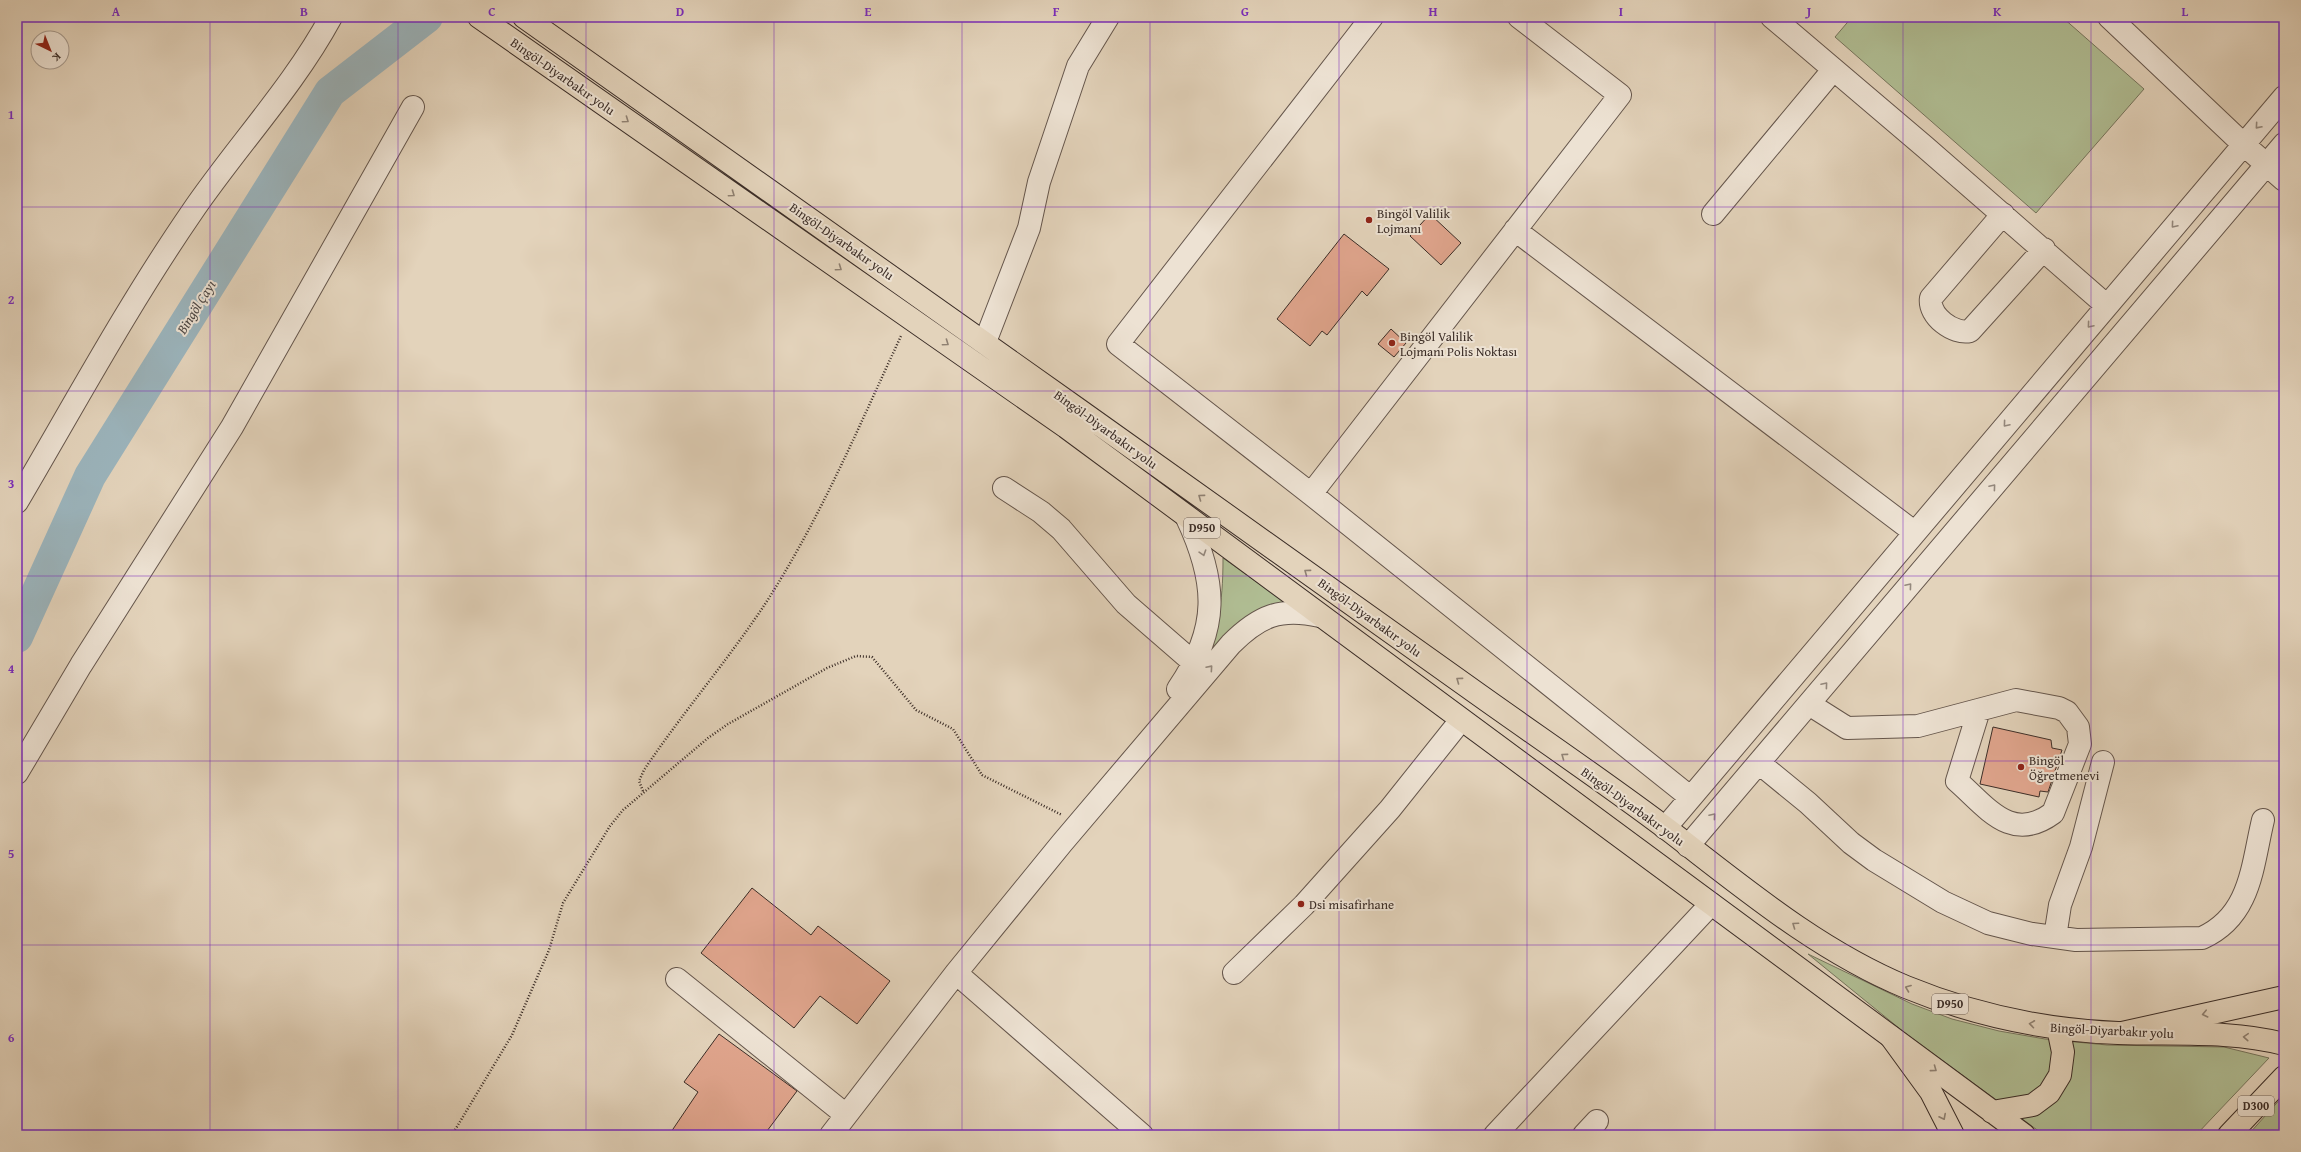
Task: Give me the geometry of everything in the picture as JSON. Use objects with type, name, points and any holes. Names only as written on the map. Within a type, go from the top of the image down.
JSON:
[{"type":"main road","name":"Bingöl-Diyarbakır yolu","points":[[479,17],[1066,427],[1187,518],[2024,1135]]},
{"type":"main road","name":"Bingöl-Diyarbakır yolu","points":[[524,17],[985,342],[1664,828],[1798,928],[1867,968],[1902,985],[1962,1008],[2019,1022],[2058,1028],[2122,1033],[2252,1037],[2284,1044]]},
{"type":"main road","points":[[2122,1033],[2284,997]]},
{"type":"main road","points":[[1992,1112],[2033,1105],[2049,1092],[2060,1075],[2063,1052],[2058,1028]]},
{"type":"main road","name":"D950","points":[[1891,1037],[1931,1092],[1953,1135]]},
{"type":"main road","name":"D300","points":[[2229,1135],[2284,1077]]},
{"type":"street","points":[[17,502],[156,266],[222,170],[298,70],[331,17]]},
{"type":"street","points":[[985,342],[1029,228],[1039,182],[1078,66],[1108,17]]},
{"type":"street","points":[[1372,17],[1118,344],[1311,494],[1690,797]]},
{"type":"street","points":[[1311,494],[1620,95],[1519,17]]},
{"type":"street","points":[[1772,17],[2044,249],[2106,305]]},
{"type":"street","points":[[2109,17],[2243,144],[2284,180]]},
{"type":"street","points":[[1713,214],[1833,70]]},
{"type":"street","points":[[1664,828],[2106,305],[2284,97]]},
{"type":"street","points":[[17,772],[81,665],[232,427],[413,107]]},
{"type":"street","points":[[1688,846],[2284,144]]},
{"type":"street","points":[[2003,214],[1931,298],[1931,308],[1936,315],[1956,330],[1970,331],[2044,249]]},
{"type":"street","points":[[1515,230],[1914,532]]},
{"type":"street","points":[[1004,488],[1042,512],[1061,529],[1126,604],[1194,663]]},
{"type":"street","points":[[1130,761],[1182,684],[1194,663],[1206,632],[1211,608],[1207,566],[1201,548],[1187,518]]},
{"type":"street","points":[[830,1135],[956,973],[1078,823],[1246,628],[1266,617],[1285,612],[1302,612],[1320,616]]},
{"type":"street","points":[[1809,704],[1847,728],[1918,726],[2016,700],[2059,708],[2073,719],[2080,735],[2078,753],[2053,813],[2046,818],[2022,825],[2005,822],[1957,781],[1979,710]]},
{"type":"street","points":[[1234,973],[1304,905],[1384,815],[1461,720]]},
{"type":"street","points":[[2055,937],[2060,905],[2081,847],[2103,762]]},
{"type":"street","points":[[1759,763],[1808,803],[1851,843],[1874,860],[1943,902],[1988,923],[2032,934],[2076,940],[2202,938],[2214,933],[2232,918],[2243,901],[2264,820]]},
{"type":"street","points":[[1495,1135],[1711,904]]},
{"type":"street","points":[[956,973],[1142,1135]]},
{"type":"street","points":[[677,979],[846,1115]]},
{"type":"path","points":[[643,791],[639,781],[644,770],[739,643],[798,549],[851,447],[909,317]]},
{"type":"path","points":[[452,1135],[512,1035],[549,950],[563,903],[610,826],[643,791],[708,738],[728,724],[827,668],[856,656],[872,657],[878,661],[916,710],[953,729],[982,775],[1078,823]]},
{"type":"green space","points":[[1852,17],[2062,17],[2144,89],[2036,213],[1835,37]]},
{"type":"green space","points":[[1223,558],[1285,602],[1198,673],[1215,630],[1218,617],[1222,591]]},
{"type":"green space","points":[[1808,954],[1912,1004],[1952,1019],[1999,1031],[2045,1039],[2107,1045],[2224,1047],[2269,1058],[2196,1135],[2044,1135],[1905,1033]]},
{"type":"green space","points":[[2284,1095],[2284,1135],[2248,1135]]},
{"type":"building","points":[[1430,214],[1461,243],[1441,265],[1410,236]]},
{"type":"building","name":"Bingöl Valilik Lojmanı","points":[[1344,234],[1389,269],[1367,296],[1362,291],[1327,335],[1322,331],[1310,346],[1277,319]]},
{"type":"building","name":"Bingöl Valilik Lojmanı Polis Noktası","points":[[1391,329],[1406,343],[1394,357],[1378,344]]},
{"type":"building","name":"Bingöl Öğretmenevi","points":[[1993,727],[2051,740],[2052,748],[2062,750],[2048,792],[2040,791],[2039,797],[1980,784]]},
{"type":"building","points":[[752,888],[811,935],[818,926],[890,981],[857,1024],[820,996],[794,1028],[701,953]]},
{"type":"building","points":[[719,1034],[797,1091],[764,1135],[669,1135],[698,1092],[684,1082]]},
{"type":"waterway","name":"Bingöl Çayı","points":[[17,637],[90,476],[330,92],[427,17]]},
{"type":"place","name":"Bingöl Valilik Lojmanı","points":[[1369,220]]},
{"type":"place","name":"Bingöl Valilik Lojmanı Polis Noktası","points":[[1392,343]]},
{"type":"place","name":"Bingöl Öğretmenevi","points":[[2021,767]]},
{"type":"place","name":"Dsi misafirhane","points":[[1301,904]]}]
